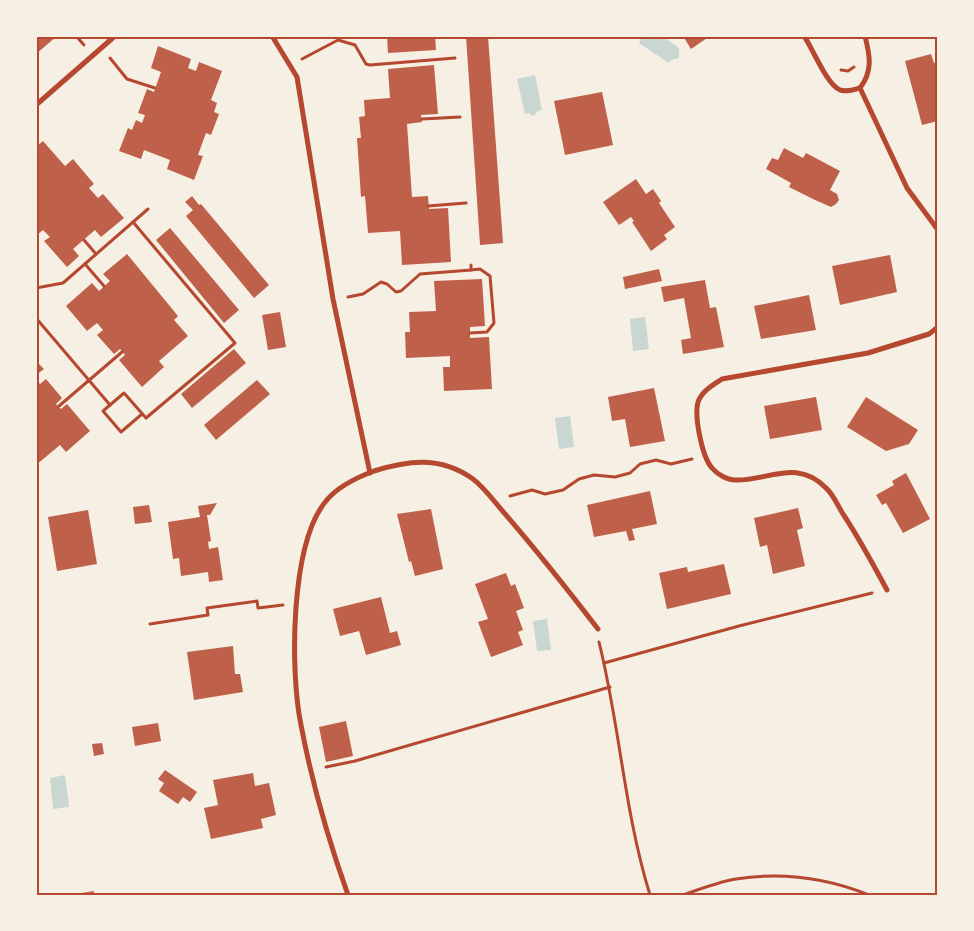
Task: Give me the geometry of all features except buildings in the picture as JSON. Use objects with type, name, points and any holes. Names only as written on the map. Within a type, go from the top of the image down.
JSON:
[{"type":"street","points":[[36,105],[115,36]]},
{"type":"street","points":[[272,36],[297,76],[333,299],[370,473]]},
{"type":"street","points":[[804,36],[830,81],[839,90],[849,91],[860,88],[869,76],[869,53],[865,36]]},
{"type":"street","points":[[860,88],[907,188],[938,230]]},
{"type":"street","points":[[887,590],[866,551],[826,488],[808,476],[788,471],[735,480],[722,476],[711,468],[705,456],[696,415],[699,401],[706,390],[722,379],[868,353],[930,334],[938,327]]},
{"type":"street","points":[[348,895],[317,799],[310,770],[300,723],[296,667],[296,606],[303,560],[310,532],[326,500],[346,484],[370,473],[414,460],[434,462],[454,468],[474,479],[541,554],[598,629]]},
{"type":"path","points":[[314,51],[338,40],[355,44],[366,64],[370,66],[455,58]]},
{"type":"path","points":[[102,48],[127,79],[155,88]]},
{"type":"path","points":[[821,63],[848,71],[855,67],[869,53]]},
{"type":"path","points":[[422,119],[460,117]]},
{"type":"path","points":[[428,206],[466,203]]},
{"type":"path","points":[[36,288],[63,282],[148,209]]},
{"type":"path","points":[[133,222],[235,343],[146,418],[124,393],[103,411],[121,432],[142,414]]},
{"type":"path","points":[[84,240],[96,254]]},
{"type":"path","points":[[85,264],[104,286]]},
{"type":"path","points":[[471,265],[471,270]]},
{"type":"path","points":[[333,299],[363,294],[381,282],[387,284],[396,292],[401,291],[420,274],[480,269],[490,276],[494,323],[487,332],[470,333]]},
{"type":"path","points":[[36,318],[110,405]]},
{"type":"path","points":[[58,406],[122,352]]},
{"type":"path","points":[[499,507],[512,494],[532,490],[545,494],[563,490],[579,479],[594,475],[615,477],[630,473],[640,464],[656,460],[670,464],[687,460]]},
{"type":"path","points":[[604,663],[739,626],[887,590]]},
{"type":"path","points":[[150,624],[208,615],[207,608],[213,607],[257,601],[258,608],[278,604]]},
{"type":"path","points":[[598,629],[610,686],[630,820],[650,895]]},
{"type":"path","points":[[310,770],[364,758],[610,686]]},
{"type":"path","points":[[683,895],[734,880],[789,877],[823,880],[870,895]]},
{"type":"shaded area","points":[[643,36],[662,36],[679,48],[679,58],[671,60],[669,63],[639,43]]},
{"type":"shaded area","points":[[535,75],[542,110],[533,116],[529,113],[525,114],[517,79]]},
{"type":"shaded area","points":[[645,317],[649,349],[633,351],[630,319]]},
{"type":"shaded area","points":[[570,416],[574,447],[559,449],[555,418]]},
{"type":"shaded area","points":[[547,619],[551,650],[537,651],[533,621]]},
{"type":"shaded area","points":[[65,775],[69,807],[53,809],[50,778]]}]
